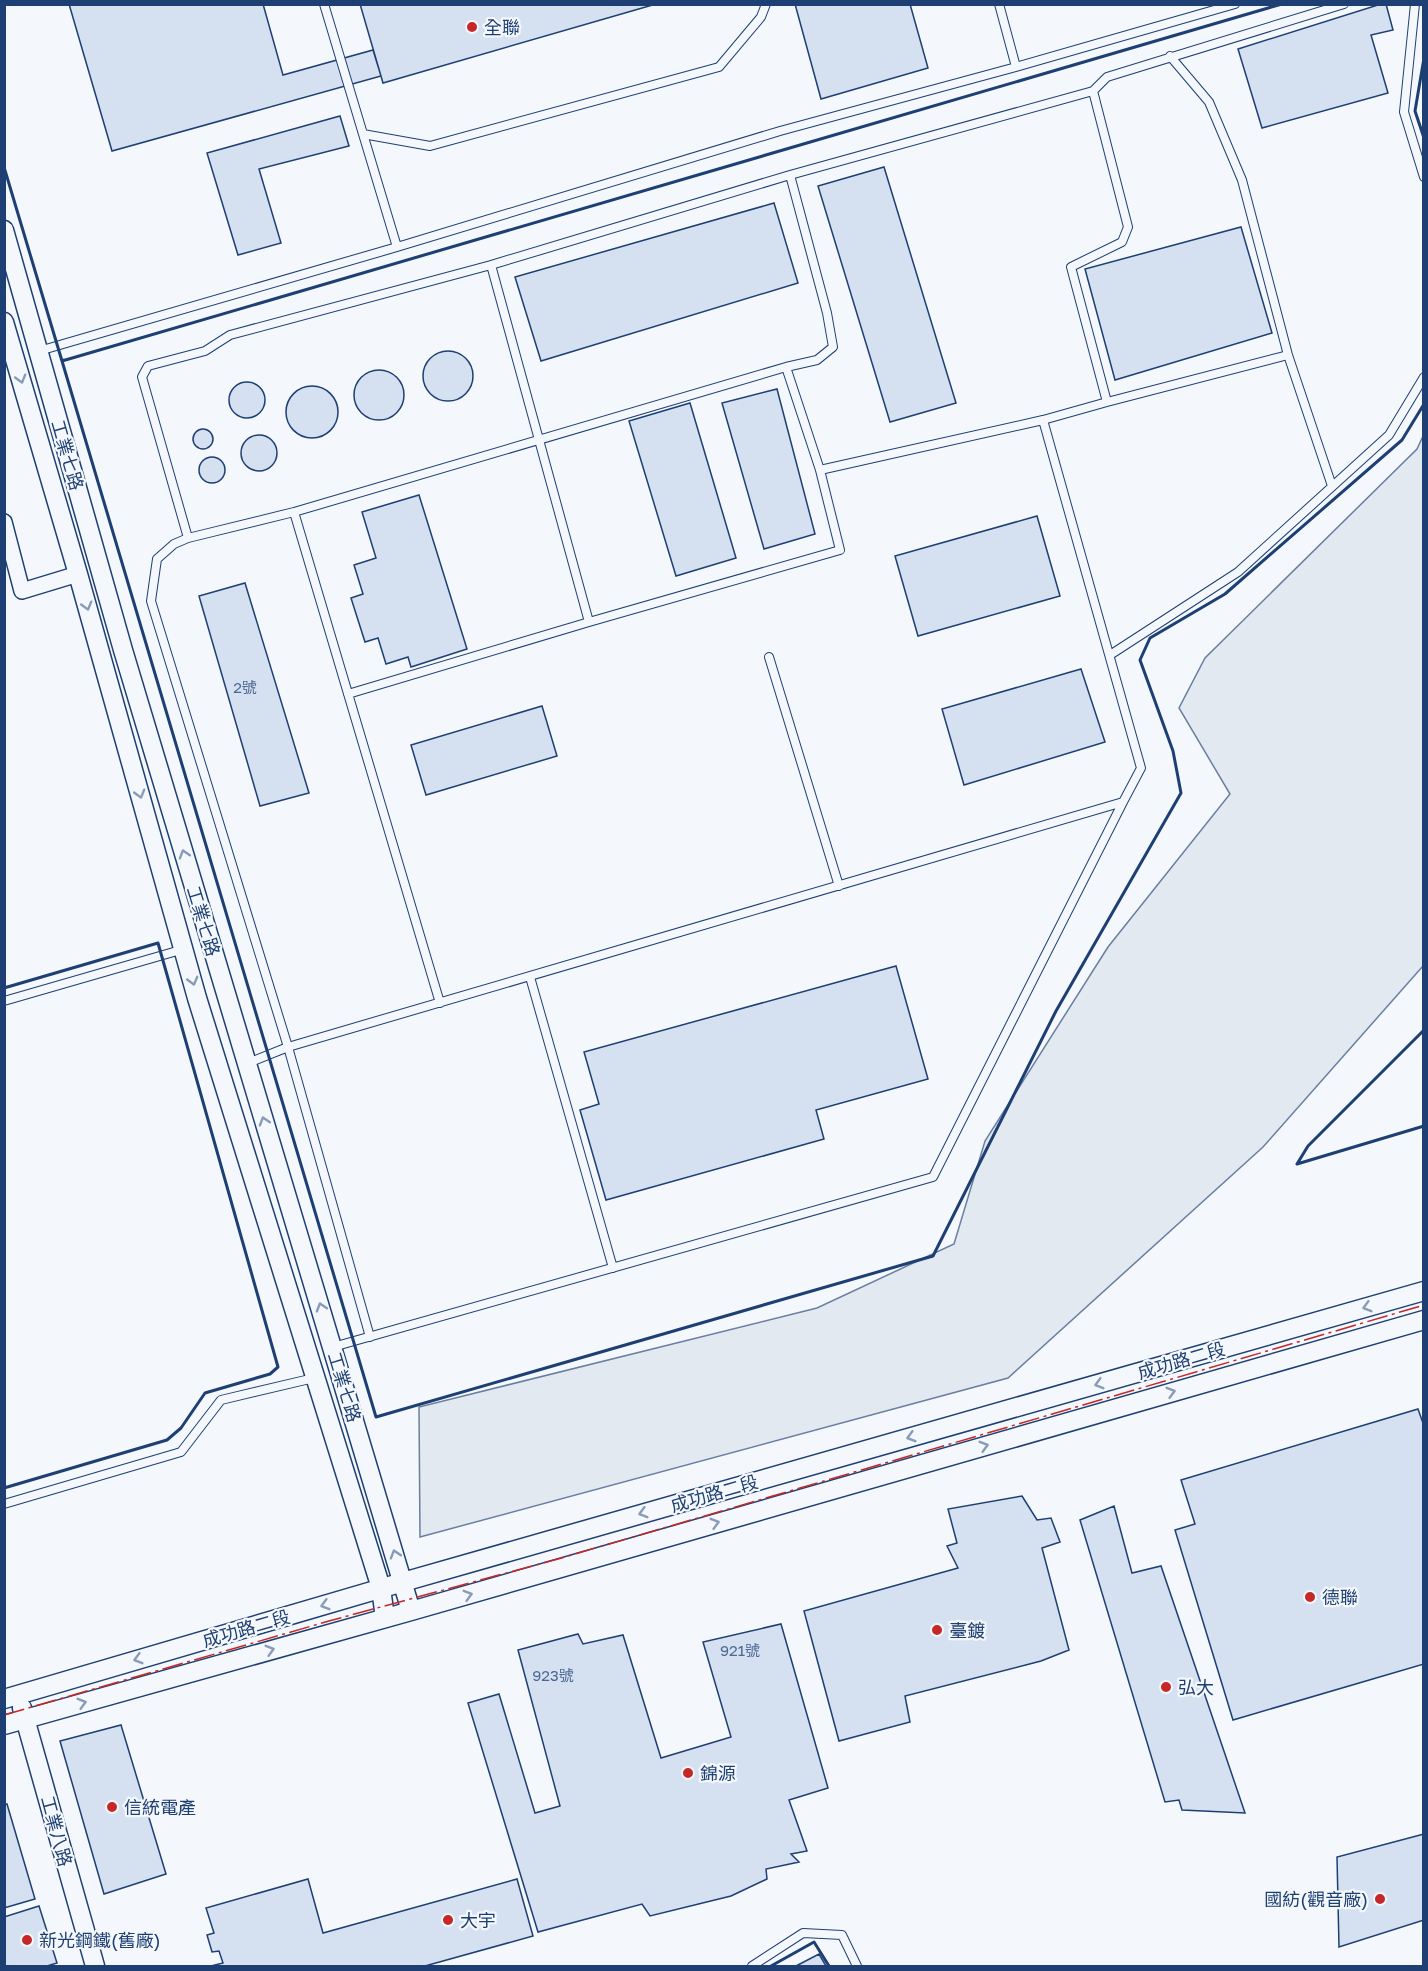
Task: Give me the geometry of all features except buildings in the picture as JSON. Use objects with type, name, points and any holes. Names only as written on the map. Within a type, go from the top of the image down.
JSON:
[{"type":"street","name":"工業七路","points":[[4,230],[123,650],[411,1611]]},
{"type":"street","name":"工業七路","points":[[4,322],[78,574],[197,998],[381,1588],[385,1618]]},
{"type":"street","points":[[4,522],[22,591],[78,574]]},
{"type":"street","name":"成功路二段","points":[[11,1697],[381,1588],[1424,1291]]},
{"type":"street","name":"成功路二段","points":[[4,1725],[411,1611],[1424,1320]]},
{"type":"street","name":"工業八路","points":[[11,1697],[26,1719],[95,1966]]},
{"type":"lane","points":[[324,4],[398,247]]},
{"type":"lane","points":[[363,134],[430,146],[719,68],[761,17],[766,4]]},
{"type":"lane","points":[[999,4],[1016,67]]},
{"type":"lane","points":[[39,351],[398,247],[780,131],[1016,67],[1235,4]]},
{"type":"lane","points":[[188,538],[142,377],[148,366],[205,351],[230,335],[491,265],[790,176],[1093,91],[1107,76],[1344,4]]},
{"type":"lane","points":[[1416,4],[1404,112],[1424,177]]},
{"type":"lane","points":[[1170,56],[1209,102],[1242,180],[1288,355],[1332,486]]},
{"type":"lane","points":[[1093,91],[1128,227],[1122,242],[1071,267],[1107,402]]},
{"type":"lane","points":[[370,1337],[288,1047],[151,600],[157,559],[174,544],[188,538],[294,512],[786,367],[817,360],[833,347],[827,313],[790,176]]},
{"type":"lane","points":[[491,265],[589,622]]},
{"type":"lane","points":[[820,470],[1043,420],[1288,355]]},
{"type":"lane","points":[[348,694],[840,550],[820,470],[786,367]]},
{"type":"lane","points":[[1110,655],[1238,572],[1389,435],[1424,377]]},
{"type":"lane","points":[[333,1347],[933,1177],[1141,768],[1043,420]]},
{"type":"lane","points":[[294,512],[440,1003]]},
{"type":"lane","points":[[770,657],[839,886]]},
{"type":"lane","points":[[247,1064],[288,1047],[1123,802]]},
{"type":"lane","points":[[4,1001],[184,950]]},
{"type":"lane","points":[[530,977],[613,1268]]},
{"type":"lane","points":[[4,1504],[181,1452],[221,1400],[315,1378]]},
{"type":"lane","points":[[752,1966],[803,1933],[842,1935],[857,1966]]},
{"type":"shaded area","points":[[1423,436],[1423,966],[1263,1147],[1008,1378],[420,1537],[419,1407],[817,1308],[954,1244],[985,1141],[1108,947],[1230,794],[1179,708],[1205,658],[1417,449]]},
{"type":"wall","points":[[1282,4],[62,361],[376,1417],[933,1256],[1056,1011],[1181,793],[1173,751],[1140,660],[1150,638],[1225,594],[1402,440],[1424,404]]},
{"type":"wall","points":[[1424,58],[1415,111],[1424,138]]},
{"type":"wall","points":[[4,167],[62,361],[64,360]]},
{"type":"wall","points":[[4,988],[158,943],[278,1367],[270,1374],[205,1393],[181,1428],[167,1440],[4,1488]]},
{"type":"wall","points":[[1297,1164],[1308,1146],[1424,1030]]},
{"type":"wall","points":[[1297,1164],[1424,1126]]},
{"type":"wall","points":[[771,1966],[814,1942],[829,1966]]},
{"type":"power","points":[[4,1715],[329,1621],[558,1559],[1424,1305]]},
{"type":"place","name":"全聯","points":[[472,27]]},
{"type":"place","name":"德聯","points":[[1310,1597]]},
{"type":"place","name":"臺鍍","points":[[937,1630]]},
{"type":"place","name":"弘大","points":[[1166,1687]]},
{"type":"place","name":"錦源","points":[[688,1773]]},
{"type":"place","name":"信統電產","points":[[112,1807]]},
{"type":"place","name":"國紡(觀音廠)","points":[[1380,1899]]},
{"type":"place","name":"大宇","points":[[448,1920]]},
{"type":"place","name":"新光鋼鐵(舊廠)","points":[[27,1940]]}]
